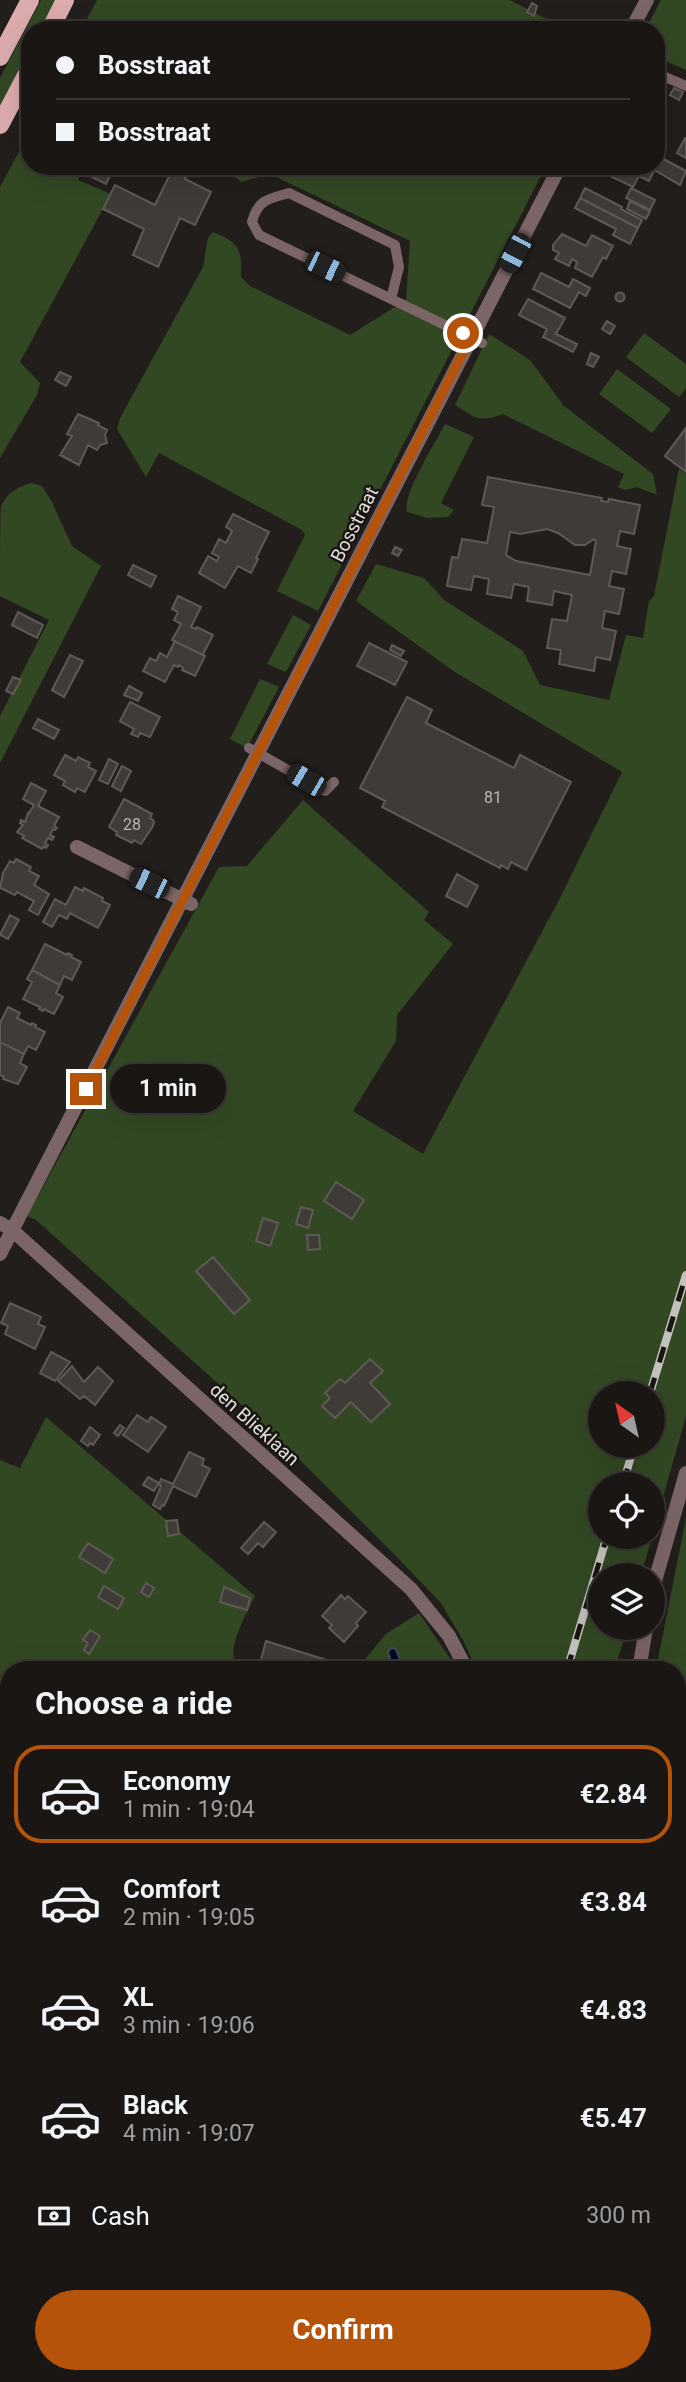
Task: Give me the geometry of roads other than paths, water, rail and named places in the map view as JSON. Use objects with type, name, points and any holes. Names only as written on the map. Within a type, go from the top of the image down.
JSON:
[{"type":"main road","points":[[0,57],[30,0]]},
{"type":"main road","points":[[54,21],[65,0]]},
{"type":"main road","points":[[0,125],[21,85]]},
{"type":"street","points":[[636,21],[647,0]]},
{"type":"street","name":"Bosstraat","points":[[0,1254],[6,1226],[188,902],[254,750],[476,340],[556,175]]},
{"type":"street","points":[[77,847],[188,902]]},
{"type":"street","name":"den Blieklaan","points":[[6,1226],[411,1589],[449,1636],[462,1661]]},
{"type":"street","points":[[660,1563],[686,1473]]},
{"type":"street","points":[[640,1661],[644,1640]]},
{"type":"lane","points":[[665,77],[686,86]]},
{"type":"lane","points":[[391,299],[399,267],[395,245],[289,193],[263,201],[255,209],[252,222],[259,235],[391,299],[476,340]]},
{"type":"lane","points":[[254,750],[325,791],[334,782]]},
{"type":"water","points":[[391,1648],[396,1649],[400,1661],[391,1661],[388,1652]]},
{"type":"railway","points":[[654,1381],[686,1275]]},
{"type":"railway","points":[[626,1472],[631,1458]]},
{"type":"railway","points":[[570,1661],[603,1549]]}]
